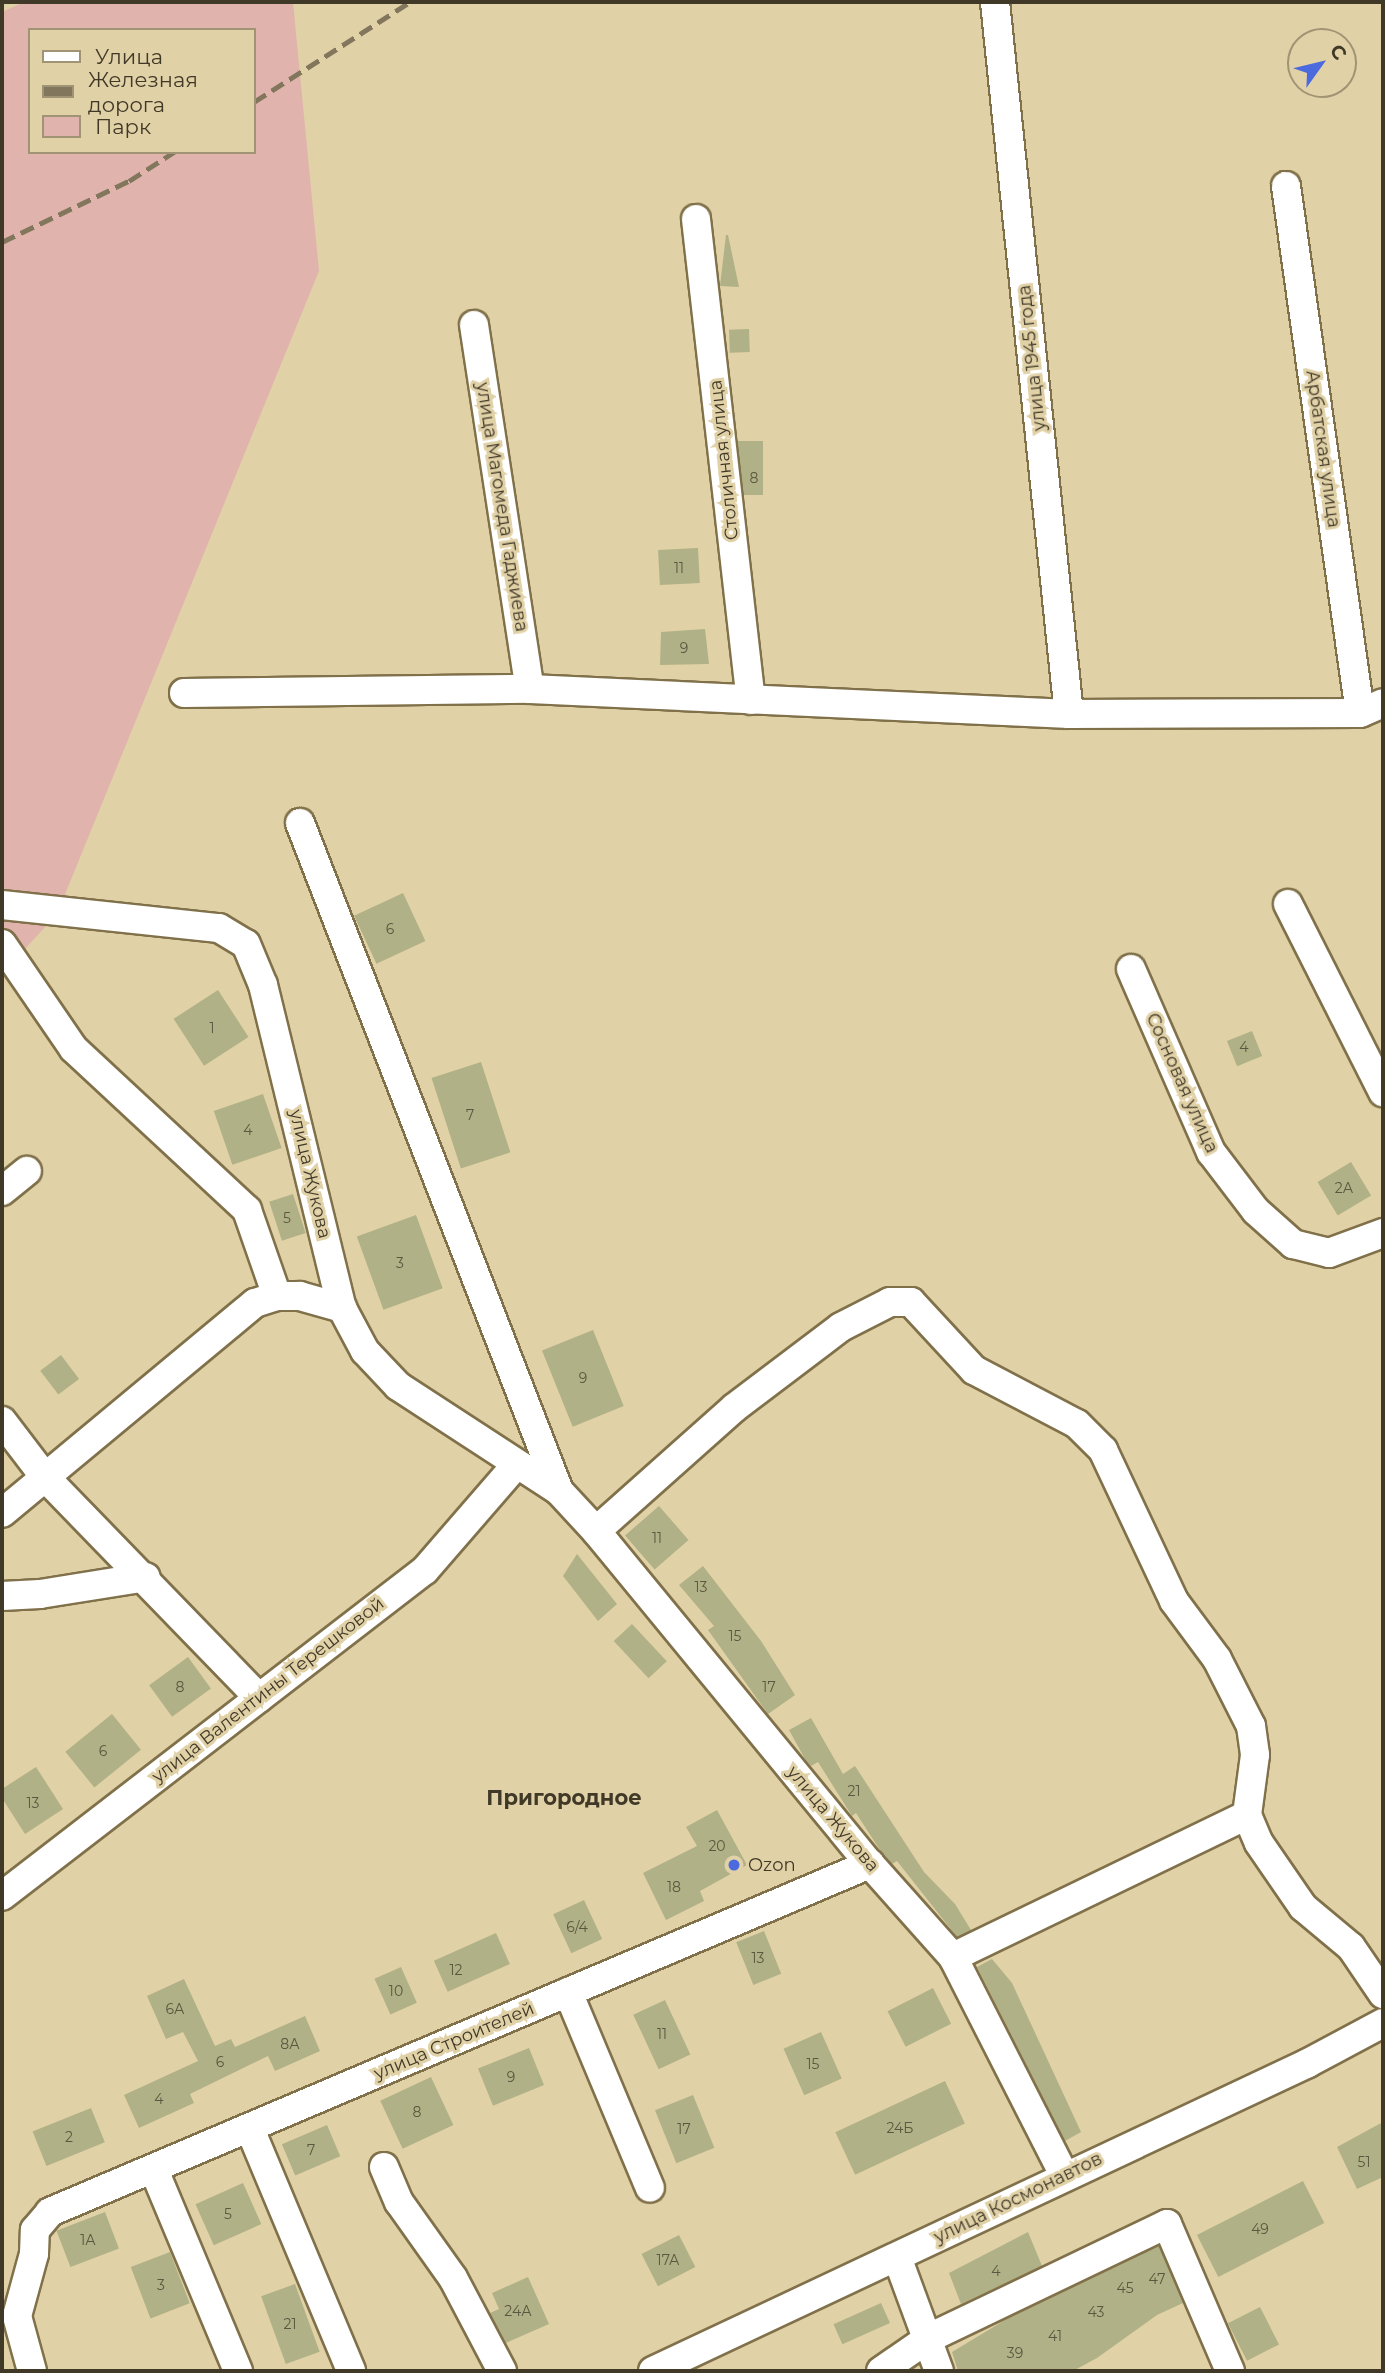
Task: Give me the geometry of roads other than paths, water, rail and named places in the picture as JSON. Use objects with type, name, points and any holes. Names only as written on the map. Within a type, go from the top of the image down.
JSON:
[{"type":"street","name":"улица 1945 года","points":[[995,2],[1069,714]]},
{"type":"street","name":"Арбатская улица","points":[[1286,186],[1372,708]]},
{"type":"street","name":"Столичная улица","points":[[696,219],[751,700]]},
{"type":"street","name":"улица Магомеда Гаджиева","points":[[474,325],[530,689]]},
{"type":"street","points":[[184,694],[530,689],[1069,714],[1372,708]]},
{"type":"street","name":"улица Жукова","points":[[300,823],[559,1491]]},
{"type":"street","points":[[1288,904],[1383,1092]]},
{"type":"street","name":"улица Жукова","points":[[2,905],[64,915],[219,928],[246,944],[263,985],[342,1308],[365,1351],[397,1386],[559,1491],[596,1531],[870,1864],[953,1957],[1064,2175]]},
{"type":"street","points":[[2,944],[74,1049],[247,1210],[277,1296]]},
{"type":"street","name":"Сосновая улица","points":[[1131,969],[1211,1152],[1256,1211],[1293,1244],[1329,1253],[1383,1233]]},
{"type":"street","points":[[2,1191],[27,1171]]},
{"type":"street","points":[[2,1513],[256,1303],[277,1296],[300,1296],[342,1308]]},
{"type":"street","points":[[596,1531],[734,1408],[841,1327],[890,1302],[911,1302],[975,1370],[1077,1424],[1102,1450],[1174,1601],[1217,1660],[1251,1726],[1255,1755],[1247,1815],[1280,1878],[1303,1908],[1351,1947],[1383,1994]]},
{"type":"street","points":[[2,1421],[44,1476],[146,1577],[259,1698]]},
{"type":"street","name":"улица Валентины Терешковой","points":[[2,1896],[425,1570],[516,1465]]},
{"type":"street","points":[[2,1596],[40,1594],[146,1577]]},
{"type":"street","points":[[953,1957],[1247,1815]]},
{"type":"street","name":"улица Строителей","points":[[32,2371],[17,2316],[39,2220],[870,1864]]},
{"type":"street","points":[[568,1992],[650,2188]]},
{"type":"street","name":"улица Космонавтов","points":[[653,2371],[897,2257],[1064,2175],[1308,2063],[1383,2023]]},
{"type":"street","points":[[250,2129],[351,2371]]},
{"type":"street","points":[[384,2167],[399,2202],[453,2278],[502,2371]]},
{"type":"street","points":[[153,2170],[239,2371]]},
{"type":"street","points":[[881,2371],[929,2338],[1167,2224],[1230,2371]]},
{"type":"street","points":[[897,2257],[939,2371]]},
{"type":"railway","points":[[256,101],[410,2]]},
{"type":"railway","points":[[2,242],[129,181],[171,154]]},
{"type":"place","name":"Ozon","points":[[734,1865]]},
{"type":"district","name":"Пригородное","points":[[564,1798]]}]
